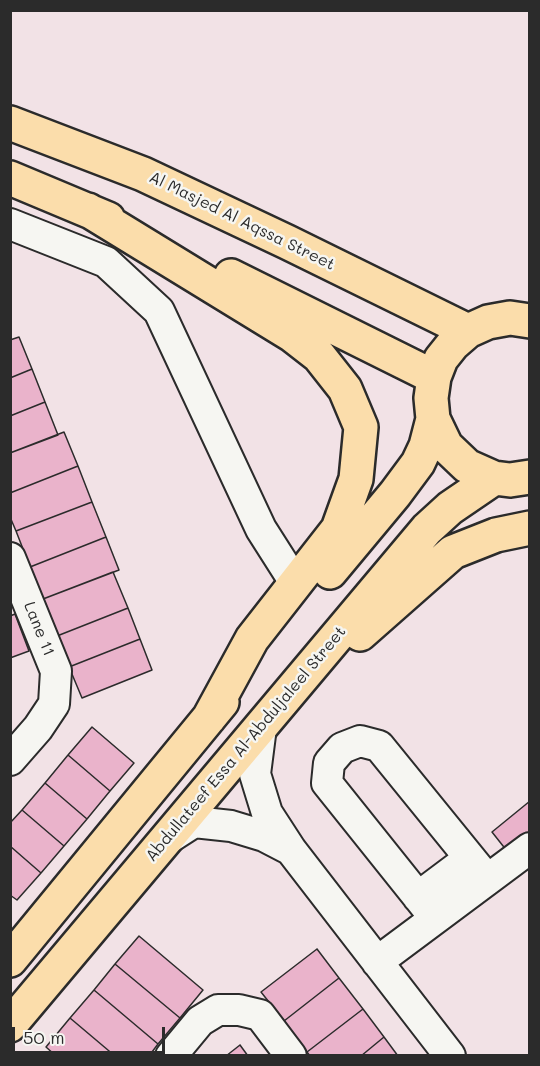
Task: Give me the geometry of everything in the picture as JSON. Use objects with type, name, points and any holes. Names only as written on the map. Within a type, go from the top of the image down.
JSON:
[{"type":"main road","points":[[10,165],[13,165],[20,156],[21,144],[20,135],[12,124]]},
{"type":"main road","name":"Al Masjed Al Aqssa Street","points":[[12,124],[143,174],[468,331]]},
{"type":"main road","points":[[10,178],[163,242],[434,377]]},
{"type":"main road","points":[[88,210],[292,335],[319,356],[345,389],[361,427],[356,479],[338,529],[252,639],[209,718]]},
{"type":"main road","points":[[10,960],[400,488],[418,463],[426,446],[433,419],[431,398],[434,377],[441,359],[468,331],[488,322],[523,316]]},
{"type":"main road","points":[[433,419],[446,446],[467,466],[494,478],[510,480],[530,477]]},
{"type":"main road","name":"Abdullateef Essa Al-Abduljaleel Street","points":[[10,1025],[427,530],[450,508],[494,478]]},
{"type":"main road","points":[[303,676],[350,642],[453,552],[496,535],[530,528]]},
{"type":"main road","points":[[36,994],[26,989],[23,984],[21,972],[23,966],[120,852],[129,828],[130,813]]},
{"type":"street","points":[[10,224],[106,262],[159,311],[261,529],[296,584]]},
{"type":"street","name":"Lane 11","points":[[10,558],[56,671],[54,704],[38,728],[10,760]]},
{"type":"street","points":[[261,727],[255,774],[267,813],[291,850],[450,1056]]},
{"type":"street","points":[[427,908],[327,783],[329,763],[342,748],[360,741],[379,746],[478,869]]},
{"type":"street","points":[[166,840],[194,822],[231,826],[264,836],[291,850]]},
{"type":"street","points":[[377,962],[427,908],[478,869],[530,848]]},
{"type":"street","points":[[171,1056],[200,1021],[218,1010],[239,1010],[260,1015],[291,1056]]},
{"type":"building","points":[[19,337],[32,369],[10,378],[10,340]]},
{"type":"building","points":[[32,369],[45,402],[10,416],[10,378]]},
{"type":"building","points":[[45,402],[58,435],[10,453],[10,416]]},
{"type":"building","points":[[64,432],[78,466],[10,493],[10,453]]},
{"type":"building","points":[[78,466],[92,502],[16,531],[10,517],[10,493]]},
{"type":"building","points":[[92,502],[106,537],[30,567],[16,531]]},
{"type":"building","points":[[106,537],[119,570],[43,599],[30,567]]},
{"type":"building","points":[[113,572],[128,608],[57,636],[43,599]]},
{"type":"building","points":[[128,608],[140,639],[69,667],[57,636]]},
{"type":"building","points":[[15,614],[29,651],[10,658],[10,616]]},
{"type":"building","points":[[140,639],[152,670],[82,698],[69,667]]},
{"type":"building","points":[[92,727],[134,763],[110,791],[68,755]]},
{"type":"building","points":[[68,755],[110,791],[87,819],[45,783]]},
{"type":"building","points":[[45,783],[87,819],[64,846],[22,810]]},
{"type":"building","points":[[530,801],[530,831],[507,851],[492,832]]},
{"type":"building","points":[[22,810],[64,846],[41,873],[10,846],[10,823]]},
{"type":"building","points":[[10,846],[41,873],[17,900],[10,895]]},
{"type":"building","points":[[139,936],[203,990],[180,1018],[115,964]]},
{"type":"building","points":[[317,949],[339,978],[284,1021],[261,992]]},
{"type":"building","points":[[115,964],[180,1018],[158,1044],[94,990]]},
{"type":"building","points":[[339,978],[363,1009],[307,1052],[284,1021]]},
{"type":"building","points":[[94,990],[158,1044],[149,1056],[115,1056],[70,1018]]},
{"type":"building","points":[[363,1009],[384,1037],[361,1056],[310,1056],[307,1052]]},
{"type":"building","points":[[70,1018],[115,1056],[56,1056],[46,1047]]},
{"type":"building","points":[[384,1037],[398,1056],[361,1056]]},
{"type":"building","points":[[240,1045],[248,1056],[226,1056]]}]
